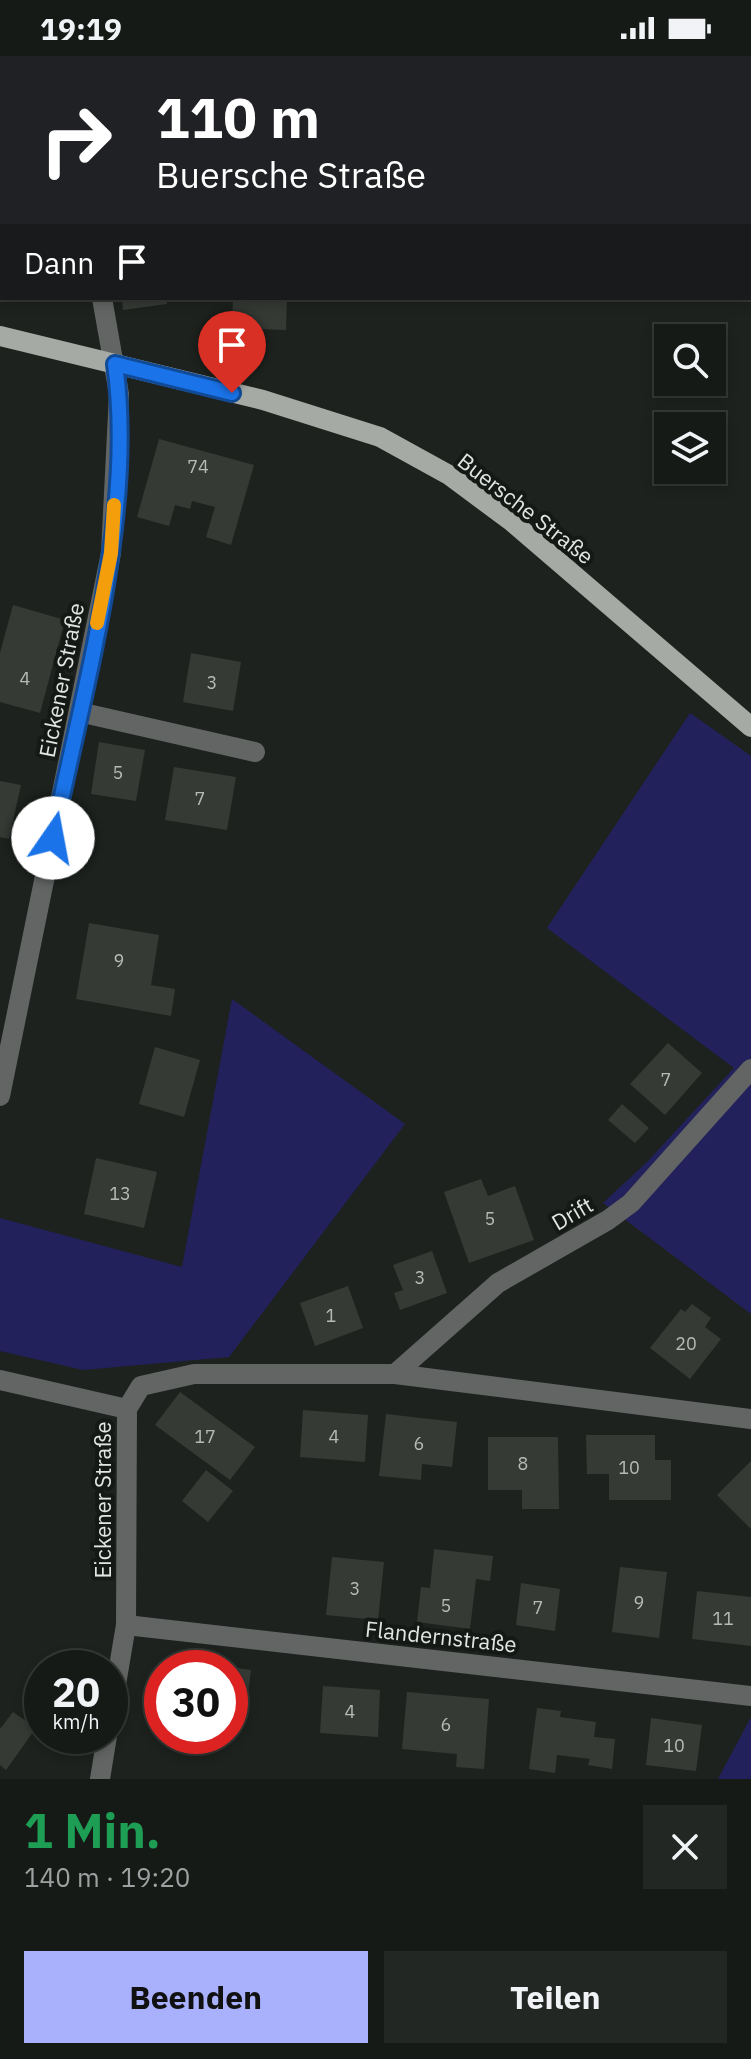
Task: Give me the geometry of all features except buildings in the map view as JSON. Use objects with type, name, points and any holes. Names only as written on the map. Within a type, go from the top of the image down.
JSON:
[{"type":"main road","name":"Buersche Straße","points":[[0,336],[330,419],[380,437],[449,475],[511,521],[751,727]]},
{"type":"street","name":"Eickener Straße","points":[[0,1096],[111,553],[119,394],[115,364],[106,336],[102,300]]},
{"type":"street","points":[[79,712],[255,752]]},
{"type":"street","name":"Drift","points":[[395,1374],[498,1283],[608,1220],[631,1203],[751,1069]]},
{"type":"street","points":[[127,1409],[141,1386],[194,1374],[395,1374],[751,1419]]},
{"type":"street","name":"Eickener Straße","points":[[0,1380],[127,1409],[126,1625],[122,1650]]},
{"type":"street","name":"Flandernstraße","points":[[126,1625],[751,1696]]},
{"type":"street","points":[[100,1779],[104,1754]]},
{"type":"shaded area","points":[[690,713],[751,756],[751,1314],[603,1203],[647,1162],[734,1068],[547,928]]},
{"type":"shaded area","points":[[232,999],[405,1124],[229,1357],[83,1370],[0,1351],[0,1218],[182,1267]]},
{"type":"shaded area","points":[[751,1717],[751,1779],[718,1779]]},
{"type":"slow traffic","points":[[97,623],[111,553],[114,505]]},
{"type":"route","points":[[53,838],[111,553],[119,394],[115,364],[232,393]]}]
